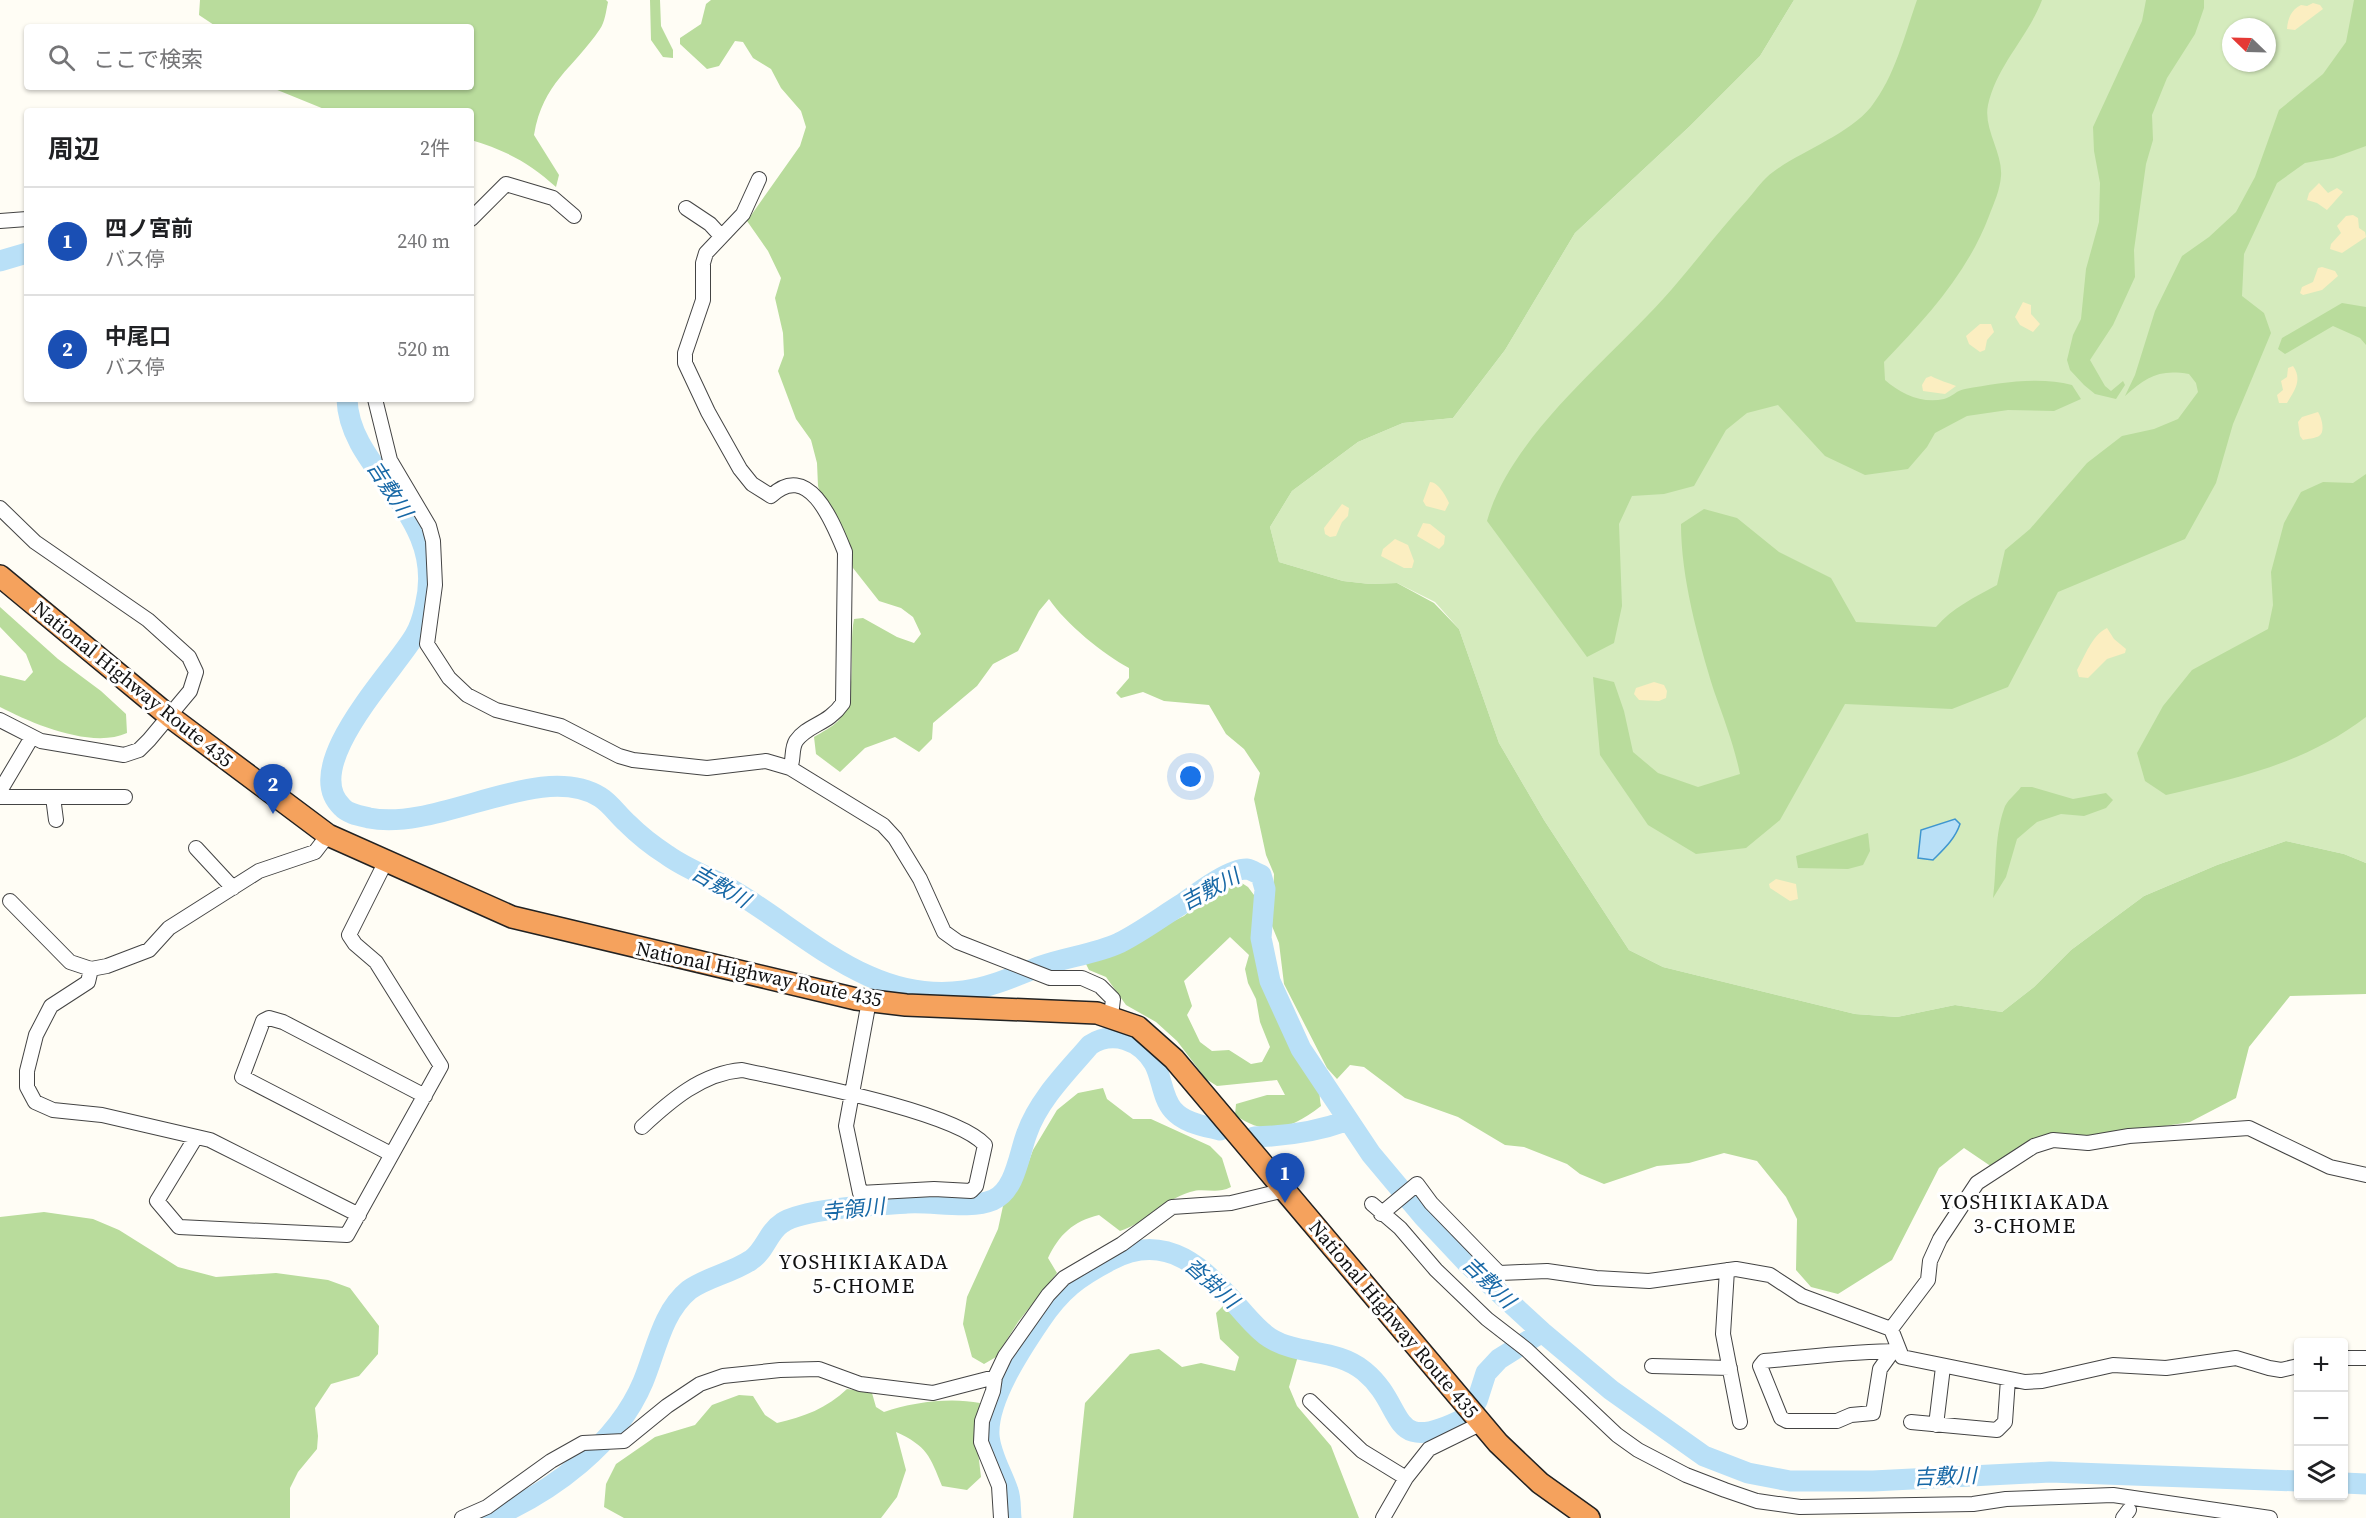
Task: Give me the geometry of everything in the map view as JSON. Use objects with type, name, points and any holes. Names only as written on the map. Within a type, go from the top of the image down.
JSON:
[{"type":"highway","name":"National Highway Route 435","points":[[0,576],[169,716],[328,836],[512,918],[869,1001],[906,1005],[1071,1011],[1111,1017],[1138,1027],[1174,1059],[1482,1423],[1540,1483],[1589,1518]]},
{"type":"street","points":[[759,179],[743,214],[706,253],[703,263],[703,300],[687,345],[685,363],[708,412],[752,484],[771,496],[795,483],[804,485],[830,520],[844,552],[843,703],[833,717],[804,733],[795,743],[790,768]]},
{"type":"street","points":[[474,216],[506,184],[553,198],[574,216]]},
{"type":"street","points":[[686,208],[710,224],[721,236]]},
{"type":"street","points":[[0,221],[24,219]]},
{"type":"street","points":[[376,402],[390,460],[429,526],[433,542],[435,585],[428,644],[449,678],[467,694],[496,710],[561,726],[619,756],[633,760],[707,768],[766,761],[790,768],[869,815],[895,838],[920,879],[944,932],[958,942],[1018,964],[1040,975],[1050,978],[1082,978],[1100,986],[1113,999],[1111,1017]]},
{"type":"street","points":[[0,508],[36,543],[128,604],[189,657],[196,672],[194,685],[169,716],[139,750],[124,755],[32,737],[0,720]]},
{"type":"street","points":[[32,737],[1,789],[52,797],[125,797]]},
{"type":"street","points":[[52,797],[56,820]]},
{"type":"street","points":[[10,902],[51,933],[70,962],[90,969],[107,966],[149,950],[169,928],[259,872],[315,852],[328,836]]},
{"type":"street","points":[[196,848],[233,888]]},
{"type":"street","points":[[196,1137],[157,1201],[179,1227],[346,1235],[441,1066],[376,962],[355,944],[349,935],[385,863]]},
{"type":"street","points":[[90,969],[88,982],[51,1006],[36,1035],[27,1071],[27,1087],[35,1102],[53,1110],[102,1114],[210,1140],[359,1215]]},
{"type":"street","points":[[642,1127],[680,1092],[729,1071],[742,1070],[850,1094],[946,1121],[981,1140],[985,1145],[976,1186],[971,1191],[934,1189],[860,1193],[846,1126],[850,1094],[869,1001]]},
{"type":"street","points":[[391,1154],[242,1077],[263,1021],[269,1018],[283,1022],[425,1096]]},
{"type":"street","points":[[2294,1367],[2281,1370],[2236,1358],[2166,1368],[2113,1365],[2042,1381],[2008,1379],[1902,1357],[1896,1351],[1891,1329],[1928,1280],[1930,1261],[1940,1239],[1977,1183],[2034,1146],[2053,1140],[2088,1143],[2129,1136],[2249,1128],[2330,1167],[2366,1175]]},
{"type":"street","points":[[1891,1329],[1802,1296],[1770,1275],[1736,1269],[1649,1281],[1596,1278],[1547,1271],[1499,1273],[1431,1203],[1417,1184],[1381,1208],[1436,1270],[1487,1319],[1521,1345],[1574,1396],[1638,1450],[1686,1474],[1757,1501],[1812,1507],[1973,1504],[2006,1499],[2113,1495],[2270,1518]]},
{"type":"street","points":[[1001,1518],[999,1486],[981,1442],[982,1421],[993,1391],[995,1377],[1005,1356],[1041,1304],[1064,1278],[1122,1244],[1172,1207],[1231,1203],[1285,1190]]},
{"type":"street","points":[[1727,1270],[1723,1334],[1740,1422]]},
{"type":"street","points":[[1896,1351],[1880,1369],[1873,1413],[1851,1415],[1837,1422],[1786,1421],[1781,1418],[1760,1366],[1764,1361],[1896,1351]]},
{"type":"street","points":[[2348,1358],[2366,1358]]},
{"type":"street","points":[[1652,1366],[1730,1368]]},
{"type":"street","points":[[1936,1425],[1943,1367]]},
{"type":"street","points":[[462,1518],[487,1507],[551,1461],[583,1443],[624,1441],[667,1406],[700,1384],[723,1376],[780,1370],[819,1370],[860,1384],[933,1393],[995,1377]]},
{"type":"street","points":[[1911,1422],[1997,1430],[2005,1422],[2008,1379]]},
{"type":"street","points":[[1310,1401],[1355,1445],[1406,1478]]},
{"type":"street","points":[[1383,1518],[1406,1478],[1429,1449],[1482,1423]]},
{"type":"green space","points":[[200,0],[606,0],[608,2],[600,29],[560,77],[544,102],[538,117],[534,135],[559,175],[556,187],[537,171],[516,158],[474,141],[474,108],[322,108],[277,90],[474,90],[474,24],[212,24],[199,15]]},
{"type":"green space","points":[[650,0],[660,0],[661,26],[673,50],[673,58],[663,57],[651,40]]},
{"type":"green space","points":[[711,0],[1794,0],[1760,56],[1690,126],[1575,233],[1505,350],[1453,418],[1403,423],[1358,442],[1292,491],[1270,527],[1279,562],[1343,581],[1370,584],[1397,583],[1434,603],[1459,629],[1499,743],[1544,820],[1629,950],[1663,967],[1855,1014],[1897,1017],[1955,1005],[2002,1012],[2034,987],[2071,950],[2144,896],[2217,865],[2286,841],[2344,854],[2366,863],[2366,994],[2290,996],[2249,1047],[2236,1098],[2190,1122],[2090,1138],[2054,1135],[1992,1167],[1964,1148],[1939,1168],[1892,1260],[1838,1294],[1811,1287],[1796,1270],[1797,1219],[1786,1197],[1757,1161],[1724,1153],[1689,1163],[1657,1166],[1604,1184],[1580,1174],[1567,1164],[1524,1147],[1505,1145],[1458,1117],[1405,1098],[1364,1067],[1350,1065],[1337,1079],[1327,1068],[1284,984],[1279,943],[1272,926],[1274,874],[1266,855],[1254,799],[1260,773],[1244,749],[1226,734],[1209,705],[1164,701],[1143,692],[1121,698],[1116,693],[1129,678],[1129,668],[1086,638],[1049,599],[1039,611],[1018,651],[993,664],[977,686],[933,723],[932,739],[919,752],[895,737],[865,748],[840,772],[816,754],[814,737],[838,721],[849,700],[854,619],[863,618],[897,637],[914,643],[921,634],[913,617],[901,608],[879,601],[853,568],[846,539],[824,504],[818,486],[817,463],[811,440],[796,419],[778,371],[784,355],[783,333],[775,298],[781,278],[768,251],[747,221],[800,146],[806,127],[801,111],[781,88],[771,69],[753,58],[743,42],[735,41],[719,66],[707,69],[680,44],[680,38],[701,24],[706,4]]},
{"type":"green space","points":[[1794,0],[2366,0],[2366,863],[2344,854],[2286,841],[2217,865],[2144,896],[2071,950],[2034,987],[2002,1012],[1955,1005],[1897,1017],[1855,1014],[1663,967],[1629,950],[1544,820],[1499,743],[1459,629],[1435,602],[1397,583],[1370,584],[1343,581],[1279,562],[1270,527],[1292,491],[1358,442],[1403,423],[1453,418],[1505,350],[1575,233],[1690,126],[1760,56]]},
{"type":"green space","points":[[1917,0],[2042,0],[1998,77],[1988,105],[1988,123],[2001,167],[1998,191],[1989,216],[1980,237],[1957,276],[1930,312],[1884,362],[1885,380],[1912,397],[1928,400],[1944,399],[1965,389],[2032,381],[2072,385],[2081,399],[2054,411],[2008,410],[1967,416],[1935,433],[1927,447],[1908,469],[1865,475],[1825,456],[1778,405],[1747,413],[1726,430],[1694,486],[1664,494],[1632,496],[1619,524],[1622,606],[1614,643],[1587,657],[1487,521],[1499,489],[1518,457],[1541,427],[1672,289],[1766,178],[1784,164],[1850,126],[1871,107],[1893,69]]},
{"type":"green space","points":[[2146,0],[2204,0],[2204,8],[2195,34],[2167,78],[2152,115],[2153,140],[2146,164],[2134,250],[2135,277],[2113,325],[2090,360],[2105,386],[2111,391],[2123,381],[2125,385],[2116,399],[2095,394],[2070,370],[2067,360],[2073,335],[2081,319],[2086,269],[2099,222],[2100,183],[2094,151],[2093,127],[2142,21]]},
{"type":"green space","points":[[2354,0],[2366,0],[2366,146],[2333,158],[2305,163],[2277,183],[2244,254],[2242,296],[2264,313],[2271,333],[2233,424],[2216,483],[2185,539],[2058,592],[2008,687],[1952,709],[1845,704],[1780,820],[1746,848],[1696,854],[1648,825],[1600,755],[1593,677],[1614,682],[1624,711],[1633,752],[1658,773],[1698,787],[1740,774],[1697,630],[1687,587],[1681,524],[1704,509],[1737,518],[1779,552],[1831,578],[1856,622],[1936,627],[1957,609],[1997,585],[2005,550],[2030,529],[2087,463],[2122,436],[2154,429],[2178,419],[2198,392],[2196,383],[2189,374],[2169,373],[2147,379],[2125,396],[2135,375],[2155,311],[2182,256],[2209,237],[2236,212],[2255,177],[2279,110],[2323,74],[2346,42]]},
{"type":"green space","points":[[2342,303],[2366,307],[2366,345],[2360,338],[2333,326],[2285,354],[2278,349],[2282,338]]},
{"type":"green space","points":[[2366,474],[2366,717],[2320,746],[2245,775],[2166,795],[2145,781],[2137,753],[2163,706],[2192,670],[2268,629],[2273,605],[2271,572],[2284,523],[2301,492],[2323,482],[2353,483]]},
{"type":"green space","points":[[0,607],[58,659],[101,691],[126,714],[127,733],[113,737],[80,736],[45,727],[0,707],[0,675],[25,681],[33,672],[26,654],[0,627]]},
{"type":"green space","points":[[2021,787],[2032,787],[2073,799],[2106,793],[2113,800],[2106,808],[2084,816],[2061,814],[2037,822],[2017,839],[2006,877],[1993,898],[2001,820],[2007,803]]},
{"type":"green space","points":[[1868,833],[1870,851],[1863,865],[1848,869],[1798,868],[1796,856]]},
{"type":"green space","points":[[1237,880],[1248,887],[1257,899],[1255,936],[1266,990],[1281,1024],[1310,1068],[1319,1088],[1321,1106],[1300,1120],[1279,1128],[1258,1127],[1235,1115],[1236,1104],[1267,1095],[1285,1095],[1277,1080],[1217,1086],[1206,1079],[1177,1041],[1156,1022],[1126,1005],[1106,977],[1089,970],[1084,960],[1114,950],[1184,916],[1214,891]],"holes":[[[1230,937],[1249,955],[1245,969],[1248,983],[1256,999],[1260,1022],[1270,1047],[1262,1062],[1251,1064],[1229,1050],[1212,1051],[1200,1042],[1187,1015],[1192,1006],[1184,981]]]},
{"type":"green space","points":[[1103,1088],[1107,1099],[1133,1119],[1151,1119],[1210,1146],[1222,1158],[1231,1187],[1195,1191],[1180,1196],[1138,1223],[1120,1231],[1099,1215],[1074,1225],[1057,1242],[1048,1258],[1057,1273],[1018,1322],[996,1357],[984,1364],[972,1357],[963,1324],[967,1297],[998,1229],[1003,1206],[1025,1172],[1033,1150],[1057,1110],[1078,1093]]},
{"type":"green space","points":[[44,1212],[93,1219],[119,1230],[178,1267],[216,1277],[276,1273],[328,1280],[350,1288],[379,1326],[378,1354],[359,1376],[331,1384],[315,1408],[317,1449],[298,1472],[290,1488],[290,1518],[0,1518],[0,1217]]},
{"type":"green space","points":[[1225,1304],[1269,1346],[1298,1356],[1289,1387],[1297,1406],[1331,1446],[1359,1518],[1073,1518],[1085,1403],[1130,1354],[1159,1349],[1182,1367],[1201,1363],[1235,1371],[1239,1357],[1220,1339],[1216,1313]]},
{"type":"green space","points":[[847,1389],[872,1393],[876,1407],[884,1412],[932,1402],[957,1400],[980,1403],[975,1426],[981,1477],[967,1490],[942,1486],[930,1459],[921,1447],[896,1432],[906,1470],[897,1497],[881,1518],[624,1518],[604,1507],[606,1484],[616,1464],[655,1437],[695,1425],[712,1405],[739,1395],[753,1396],[765,1415],[777,1423],[815,1411]]},
{"type":"sand","points":[[2313,3],[2320,5],[2323,9],[2295,30],[2287,29],[2289,18],[2295,9],[2301,5],[2307,6]]},
{"type":"sand","points":[[2319,183],[2328,193],[2337,188],[2343,192],[2327,210],[2307,200],[2309,193]]},
{"type":"sand","points":[[2353,215],[2358,218],[2359,228],[2365,232],[2366,237],[2342,253],[2330,249],[2331,244],[2341,233],[2337,226],[2346,216]]},
{"type":"sand","points":[[2318,268],[2335,271],[2338,276],[2322,290],[2303,295],[2300,293],[2302,287],[2313,282]]},
{"type":"sand","points":[[2023,302],[2031,305],[2031,314],[2040,324],[2033,332],[2020,325],[2015,317]]},
{"type":"sand","points":[[1980,324],[1991,324],[1994,332],[1987,340],[1985,350],[1980,352],[1969,344],[1966,336]]},
{"type":"sand","points":[[2293,366],[2297,376],[2296,385],[2287,403],[2279,403],[2277,395],[2283,390],[2281,381],[2287,377],[2288,368]]},
{"type":"sand","points":[[1931,376],[1956,386],[1945,394],[1923,391],[1922,385],[1926,378]]},
{"type":"sand","points":[[2318,412],[2322,424],[2321,434],[2303,440],[2300,436],[2298,422],[2302,417]]},
{"type":"sand","points":[[1430,482],[1439,487],[1448,500],[1445,511],[1426,506],[1423,501]]},
{"type":"sand","points":[[1342,504],[1349,508],[1348,516],[1342,522],[1336,536],[1330,537],[1325,534],[1324,528]]},
{"type":"sand","points":[[1423,523],[1430,524],[1445,536],[1444,544],[1439,549],[1417,536]]},
{"type":"sand","points":[[1395,539],[1408,545],[1414,561],[1412,568],[1404,568],[1381,556],[1383,549]]},
{"type":"sand","points":[[2107,628],[2114,639],[2126,649],[2125,653],[2107,659],[2088,678],[2079,677],[2077,670],[2089,646]]},
{"type":"sand","points":[[1654,682],[1664,685],[1667,691],[1666,698],[1659,701],[1639,700],[1634,694],[1636,688]]},
{"type":"sand","points":[[1776,879],[1796,884],[1798,899],[1790,901],[1770,888],[1769,884]]},
{"type":"water","points":[[1955,819],[1960,824],[1945,848],[1933,860],[1918,858],[1921,830]]},
{"type":"waterway","name":"吉敷川","points":[[0,261],[24,254]]},
{"type":"waterway","name":"吉敷川","points":[[348,402],[352,425],[363,450],[411,519],[423,545],[429,574],[425,607],[417,632],[355,718],[341,744],[332,768],[332,789],[342,807],[348,811],[369,818],[397,820],[426,815],[519,791],[548,787],[576,788],[600,797],[641,836],[675,861],[739,894],[844,964],[901,987],[931,992],[964,991],[984,987],[1041,966],[1110,947],[1143,929],[1223,877],[1249,869],[1261,875],[1265,889],[1261,938],[1270,981],[1301,1049],[1371,1154],[1423,1216],[1468,1264],[1542,1332],[1611,1390],[1704,1456],[1748,1473],[1790,1481],[1873,1481],[2050,1472],[2294,1481]]},
{"type":"waterway","name":"寺領川","points":[[491,1518],[559,1480],[600,1445],[632,1405],[666,1321],[680,1299],[696,1286],[751,1260],[782,1223],[807,1214],[842,1208],[917,1203],[973,1204],[993,1200],[1001,1195],[1012,1180],[1027,1133],[1039,1109],[1055,1086],[1090,1045],[1108,1038],[1134,1043],[1154,1063],[1169,1105],[1173,1110],[1188,1121],[1220,1130]]},
{"type":"waterway","name":"寺領川","points":[[1254,1137],[1301,1133],[1346,1121]]},
{"type":"waterway","name":"沓掛川","points":[[1011,1518],[1009,1494],[994,1456],[989,1435],[993,1406],[999,1391],[1032,1333],[1063,1293],[1089,1272],[1131,1252],[1150,1249],[1183,1258],[1199,1268],[1270,1338],[1293,1348],[1342,1359],[1364,1371],[1378,1385],[1401,1423],[1410,1430],[1422,1433],[1440,1429],[1465,1418]]},
{"type":"waterway","name":"沓掛川","points":[[1477,1401],[1486,1373],[1499,1359],[1542,1332]]},
{"type":"waterway","name":"吉敷川","points":[[2348,1483],[2366,1484]]},
{"type":"place","name":"中尾口","points":[[273,814]]},
{"type":"place","name":"四ノ宮前","points":[[1285,1203]]},
{"type":"district","name":"YOSHIKIAKADA 3-CHOME","points":[[2025,1213]]},
{"type":"district","name":"YOSHIKIAKADA 5-CHOME","points":[[864,1273]]}]
